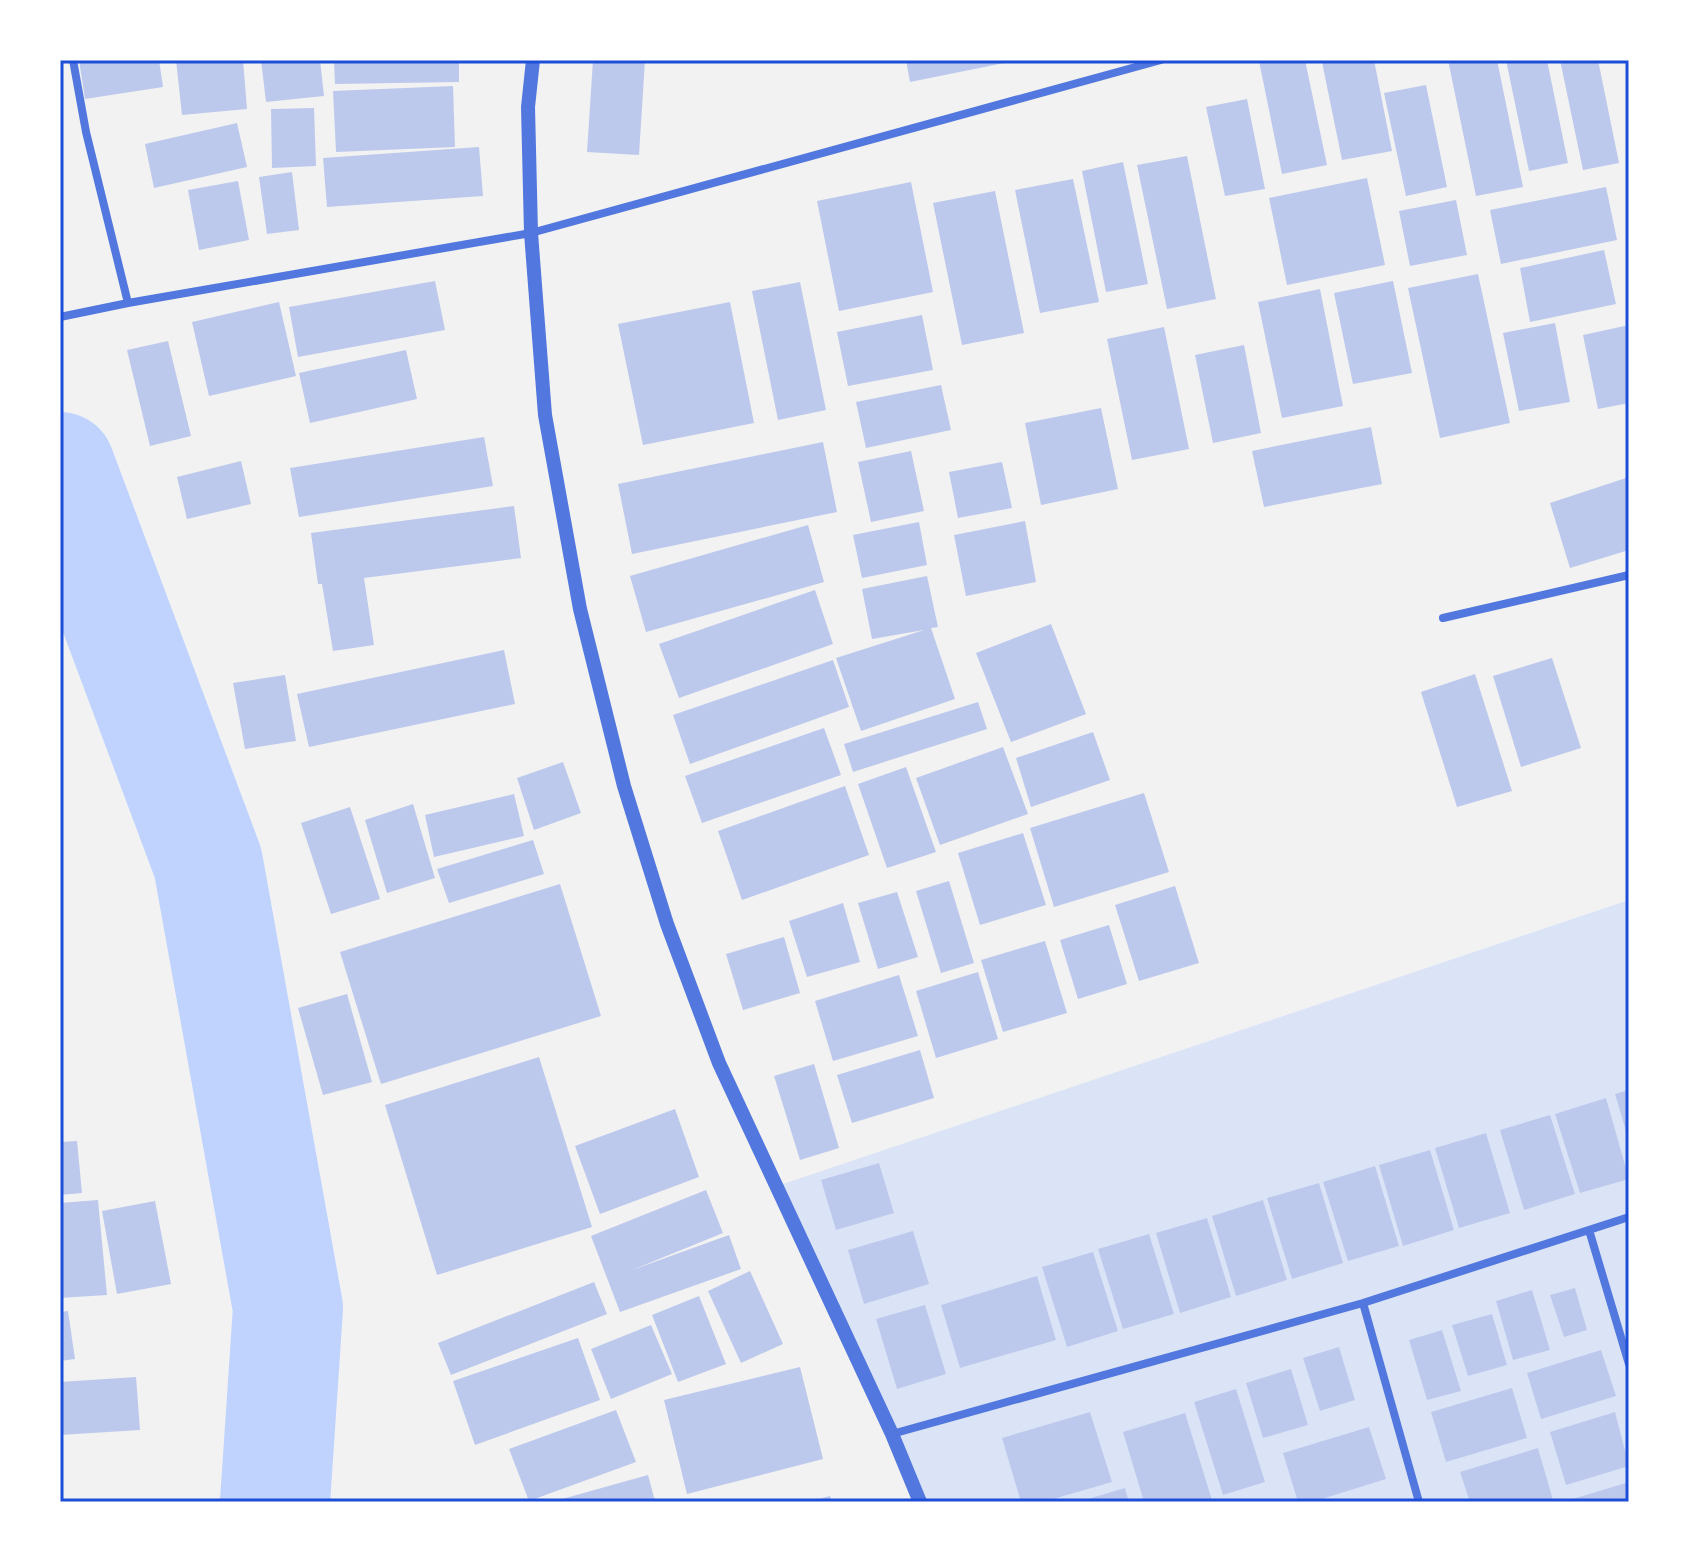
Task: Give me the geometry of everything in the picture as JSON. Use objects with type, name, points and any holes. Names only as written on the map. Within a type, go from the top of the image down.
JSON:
[{"type":"street","points":[[73,60],[86,132],[128,303]]},
{"type":"street","points":[[533,60],[528,107],[531,233],[545,415],[580,609],[624,786],[667,924],[719,1063],[892,1434],[920,1502]]},
{"type":"street","points":[[60,317],[531,233],[1161,60]]},
{"type":"street","points":[[1443,618],[1629,575]]},
{"type":"street","points":[[892,1434],[1363,1303],[1629,1217]]},
{"type":"street","points":[[1589,1230],[1629,1364]]},
{"type":"street","points":[[1363,1303],[1419,1502]]},
{"type":"shaded area","points":[[1629,900],[1629,1502],[920,1502],[777,1186]]},
{"type":"building","points":[[79,60],[159,60],[163,87],[85,99]]},
{"type":"building","points":[[176,60],[243,60],[247,109],[182,115]]},
{"type":"building","points":[[261,60],[320,60],[324,96],[266,102]]},
{"type":"building","points":[[334,60],[459,60],[459,82],[335,84]]},
{"type":"building","points":[[593,60],[645,60],[639,155],[587,152]]},
{"type":"building","points":[[906,60],[1014,60],[1014,61],[910,82]]},
{"type":"building","points":[[1305,60],[1327,165],[1282,174],[1259,61]]},
{"type":"building","points":[[1374,60],[1392,151],[1342,160],[1322,62]]},
{"type":"building","points":[[1448,60],[1497,60],[1523,187],[1476,196]]},
{"type":"building","points":[[1506,60],[1547,60],[1568,163],[1529,171]]},
{"type":"building","points":[[1560,60],[1598,60],[1619,163],[1583,170]]},
{"type":"building","points":[[1426,85],[1447,187],[1406,196],[1384,93]]},
{"type":"building","points":[[453,86],[455,147],[336,152],[333,91]]},
{"type":"building","points":[[1247,99],[1265,189],[1225,196],[1206,107]]},
{"type":"building","points":[[314,108],[316,166],[272,168],[271,109]]},
{"type":"building","points":[[237,123],[247,167],[154,188],[145,144]]},
{"type":"building","points":[[479,147],[483,196],[327,207],[323,158]]},
{"type":"building","points":[[1187,156],[1216,299],[1167,309],[1137,165]]},
{"type":"building","points":[[1123,162],[1148,284],[1106,292],[1082,171]]},
{"type":"building","points":[[292,172],[299,230],[267,234],[259,177]]},
{"type":"building","points":[[1367,178],[1385,265],[1287,285],[1269,198]]},
{"type":"building","points":[[1073,179],[1099,302],[1040,313],[1015,190]]},
{"type":"building","points":[[238,181],[249,240],[199,250],[188,190]]},
{"type":"building","points":[[911,182],[933,292],[839,311],[817,201]]},
{"type":"building","points":[[1606,187],[1617,240],[1501,264],[1490,210]]},
{"type":"building","points":[[995,191],[1024,333],[962,345],[933,203]]},
{"type":"building","points":[[1456,200],[1467,255],[1410,266],[1399,211]]},
{"type":"building","points":[[1604,250],[1616,304],[1530,322],[1520,268]]},
{"type":"building","points":[[1478,274],[1510,423],[1440,438],[1408,288]]},
{"type":"building","points":[[435,281],[445,330],[298,357],[289,307]]},
{"type":"building","points":[[1393,281],[1412,373],[1353,384],[1334,293]]},
{"type":"building","points":[[800,282],[826,410],[778,420],[752,291]]},
{"type":"building","points":[[1320,289],[1343,406],[1282,418],[1258,302]]},
{"type":"building","points":[[279,302],[296,376],[209,396],[192,322]]},
{"type":"building","points":[[730,302],[754,423],[643,445],[618,324]]},
{"type":"building","points":[[922,315],[933,370],[848,386],[837,332]]},
{"type":"building","points":[[1555,323],[1570,402],[1519,411],[1503,333]]},
{"type":"building","points":[[1629,325],[1629,403],[1598,409],[1583,335]]},
{"type":"building","points":[[1164,327],[1189,449],[1132,460],[1107,339]]},
{"type":"building","points":[[168,341],[191,436],[150,446],[127,350]]},
{"type":"building","points":[[1244,345],[1261,433],[1213,443],[1195,355]]},
{"type":"building","points":[[406,350],[417,399],[310,423],[299,373]]},
{"type":"building","points":[[941,385],[951,430],[866,448],[856,402]]},
{"type":"building","points":[[1101,408],[1118,489],[1041,505],[1025,423]]},
{"type":"building","points":[[1371,427],[1382,484],[1264,507],[1252,451]]},
{"type":"building","points":[[484,437],[493,486],[299,517],[290,468]]},
{"type":"building","points":[[823,442],[837,512],[632,554],[618,484]]},
{"type":"building","points":[[911,451],[924,511],[871,522],[858,462]]},
{"type":"building","points":[[241,461],[251,504],[187,519],[177,477]]},
{"type":"building","points":[[1002,462],[1012,508],[958,518],[949,472]]},
{"type":"building","points":[[1629,477],[1629,550],[1570,568],[1550,503]]},
{"type":"building","points":[[514,506],[521,558],[364,578],[374,645],[333,651],[322,584],[318,584],[311,533]]},
{"type":"building","points":[[1025,521],[1036,582],[966,596],[954,535]]},
{"type":"building","points":[[919,522],[927,565],[862,578],[853,535]]},
{"type":"building","points":[[808,525],[824,582],[646,632],[630,576]]},
{"type":"building","points":[[927,576],[938,627],[931,628],[955,699],[861,731],[836,658],[924,630],[872,639],[862,589]]},
{"type":"building","points":[[815,590],[833,644],[679,698],[659,644]]},
{"type":"building","points":[[1051,624],[1086,714],[1011,742],[976,653]]},
{"type":"building","points":[[504,650],[515,704],[309,747],[297,694]]},
{"type":"building","points":[[1552,658],[1581,748],[1521,767],[1493,676]]},
{"type":"building","points":[[833,660],[849,707],[690,764],[673,715]]},
{"type":"building","points":[[1475,674],[1512,791],[1457,807],[1421,692]]},
{"type":"building","points":[[285,675],[296,741],[245,749],[233,683]]},
{"type":"building","points":[[978,702],[987,729],[853,772],[844,744]]},
{"type":"building","points":[[824,728],[841,775],[702,823],[685,776]]},
{"type":"building","points":[[1093,732],[1110,780],[1031,807],[1016,758]]},
{"type":"building","points":[[1003,747],[1028,814],[940,845],[916,778]]},
{"type":"building","points":[[563,762],[581,813],[534,830],[517,778]]},
{"type":"building","points":[[906,767],[936,852],[887,868],[858,784]]},
{"type":"building","points":[[845,786],[869,855],[742,900],[718,831]]},
{"type":"building","points":[[1144,793],[1169,872],[1054,907],[1030,828]]},
{"type":"building","points":[[514,794],[524,836],[434,857],[425,815]]},
{"type":"building","points":[[413,804],[435,878],[387,893],[365,820]]},
{"type":"building","points":[[350,807],[380,899],[331,914],[301,823]]},
{"type":"building","points":[[1023,833],[1046,905],[980,925],[958,853]]},
{"type":"building","points":[[533,840],[544,874],[449,903],[437,869]]},
{"type":"building","points":[[949,881],[974,963],[941,973],[916,891]]},
{"type":"building","points":[[560,884],[601,1016],[381,1084],[340,952]]},
{"type":"building","points":[[1175,886],[1199,963],[1139,981],[1115,905]]},
{"type":"building","points":[[897,892],[918,957],[878,969],[858,903]]},
{"type":"building","points":[[843,903],[860,962],[807,977],[789,921]]},
{"type":"building","points":[[1109,925],[1127,984],[1078,999],[1060,940]]},
{"type":"building","points":[[784,937],[800,993],[743,1010],[726,954]]},
{"type":"building","points":[[1045,941],[1067,1013],[1003,1032],[981,960]]},
{"type":"building","points":[[978,972],[998,1039],[936,1058],[916,991]]},
{"type":"building","points":[[899,975],[918,1036],[833,1061],[815,1001]]},
{"type":"building","points":[[347,994],[372,1082],[323,1095],[298,1008]]},
{"type":"building","points":[[920,1050],[934,1098],[852,1123],[837,1075]]},
{"type":"building","points":[[539,1057],[592,1227],[437,1275],[385,1105]]},
{"type":"building","points":[[814,1064],[839,1148],[800,1160],[774,1076]]},
{"type":"building","points":[[1629,1090],[1629,1137],[1628,1138],[1615,1094]]},
{"type":"building","points":[[1606,1098],[1629,1179],[1580,1193],[1555,1114]]},
{"type":"building","points":[[675,1109],[699,1177],[600,1214],[575,1146]]},
{"type":"building","points":[[1550,1115],[1575,1194],[1524,1210],[1500,1130]]},
{"type":"building","points":[[1486,1133],[1510,1213],[1459,1228],[1435,1148]]},
{"type":"building","points":[[77,1141],[82,1193],[60,1195],[60,1142]]},
{"type":"building","points":[[1430,1150],[1454,1230],[1403,1246],[1379,1165]]},
{"type":"building","points":[[879,1163],[894,1213],[836,1230],[821,1180]]},
{"type":"building","points":[[1375,1166],[1399,1246],[1348,1261],[1323,1182]]},
{"type":"building","points":[[1319,1183],[1343,1263],[1292,1279],[1267,1198]]},
{"type":"building","points":[[706,1190],[723,1233],[632,1270],[729,1235],[741,1269],[620,1312],[591,1236]]},
{"type":"building","points":[[98,1200],[107,1295],[60,1298],[60,1203]]},
{"type":"building","points":[[1263,1200],[1287,1280],[1236,1296],[1212,1216]]},
{"type":"building","points":[[155,1201],[171,1284],[117,1294],[102,1211]]},
{"type":"building","points":[[1207,1218],[1231,1297],[1180,1313],[1156,1233]]},
{"type":"building","points":[[913,1231],[929,1284],[864,1304],[848,1250]]},
{"type":"building","points":[[1149,1234],[1174,1314],[1123,1329],[1098,1249]]},
{"type":"building","points":[[1093,1252],[1118,1331],[1067,1347],[1042,1267]]},
{"type":"building","points":[[750,1271],[783,1344],[741,1363],[708,1291]]},
{"type":"building","points":[[1037,1276],[1056,1340],[960,1368],[941,1305]]},
{"type":"building","points":[[594,1282],[607,1314],[451,1375],[438,1343]]},
{"type":"building","points":[[1575,1288],[1587,1330],[1564,1337],[1550,1295]]},
{"type":"building","points":[[1532,1290],[1550,1350],[1513,1360],[1496,1301]]},
{"type":"building","points":[[699,1296],[726,1364],[678,1382],[652,1315]]},
{"type":"building","points":[[925,1305],[946,1374],[897,1389],[876,1319]]},
{"type":"building","points":[[68,1311],[75,1359],[60,1361],[60,1312]]},
{"type":"building","points":[[1492,1314],[1507,1365],[1468,1376],[1452,1325]]},
{"type":"building","points":[[651,1325],[672,1374],[611,1399],[591,1349]]},
{"type":"building","points":[[1442,1330],[1461,1391],[1427,1400],[1409,1340]]},
{"type":"building","points":[[578,1338],[600,1400],[475,1445],[453,1381]]},
{"type":"building","points":[[1339,1347],[1355,1400],[1320,1411],[1303,1358]]},
{"type":"building","points":[[1601,1350],[1616,1396],[1541,1419],[1527,1373]]},
{"type":"building","points":[[800,1367],[823,1459],[687,1494],[664,1400]]},
{"type":"building","points":[[1291,1369],[1308,1425],[1263,1438],[1246,1383]]},
{"type":"building","points":[[136,1377],[140,1430],[60,1435],[60,1382]]},
{"type":"building","points":[[1512,1388],[1527,1438],[1446,1462],[1431,1412]]},
{"type":"building","points":[[1236,1389],[1265,1482],[1223,1495],[1194,1402]]},
{"type":"building","points":[[616,1410],[636,1462],[529,1501],[509,1449]]},
{"type":"building","points":[[1090,1412],[1112,1482],[1043,1502],[1021,1502],[1002,1438]]},
{"type":"building","points":[[1615,1412],[1629,1466],[1566,1485],[1550,1432]]},
{"type":"building","points":[[1185,1413],[1212,1500],[1144,1502],[1123,1432]]},
{"type":"building","points":[[1369,1427],[1386,1479],[1312,1502],[1298,1502],[1283,1453]]},
{"type":"building","points":[[1538,1448],[1553,1500],[1470,1502],[1460,1472]]},
{"type":"building","points":[[648,1475],[655,1501],[555,1502],[555,1501]]},
{"type":"building","points":[[1629,1482],[1629,1502],[1566,1502],[1566,1501]]},
{"type":"building","points":[[1125,1488],[1129,1502],[1081,1502],[1081,1501]]},
{"type":"building","points":[[830,1496],[832,1502],[811,1502],[811,1501]]},
{"type":"waterway","points":[[60,467],[208,863],[288,1308],[275,1502]]}]
